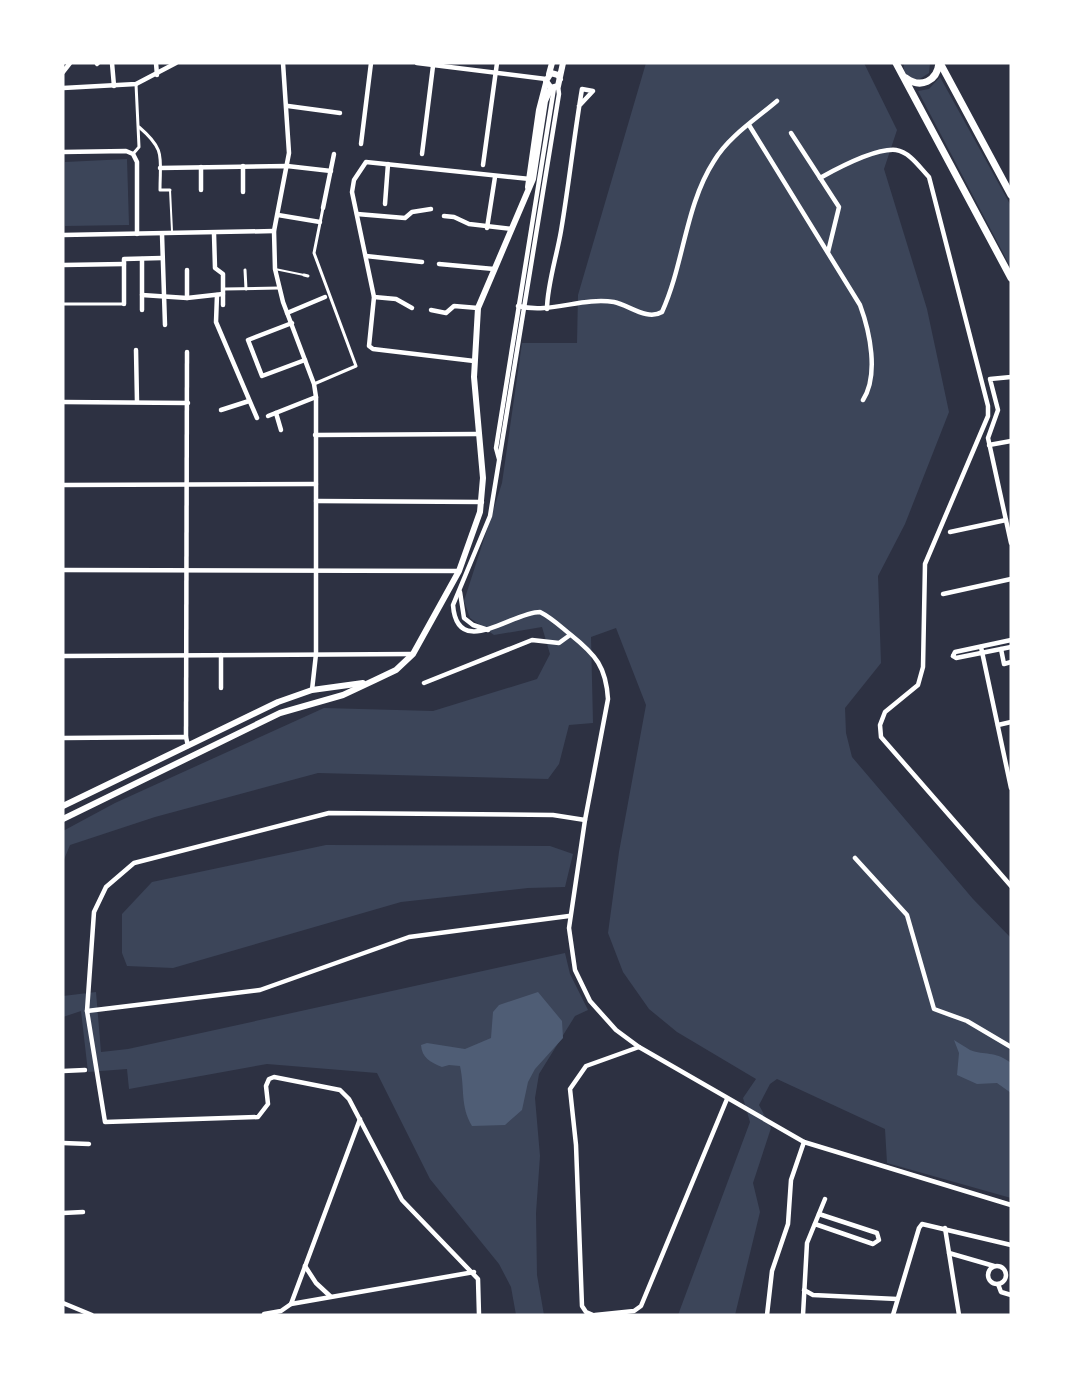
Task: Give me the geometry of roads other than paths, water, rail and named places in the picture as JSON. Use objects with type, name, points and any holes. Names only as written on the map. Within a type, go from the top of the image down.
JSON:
[{"type":"main road","points":[[552,63],[552,82]]},
{"type":"main road","points":[[63,819],[280,713],[343,695],[396,670],[413,654],[459,571],[482,502],[483,478],[474,361],[478,309],[528,188],[539,110],[563,63]]},
{"type":"main road","points":[[899,63],[902,74],[1011,278]]},
{"type":"main road","points":[[902,74],[913,83],[925,83],[934,77],[939,63]]},
{"type":"main road","points":[[939,63],[1011,195]]},
{"type":"main road","points":[[63,806],[278,702],[312,690],[370,682]]},
{"type":"street","points":[[63,72],[70,63]]},
{"type":"street","points":[[112,63],[114,86]]},
{"type":"street","points":[[156,63],[157,75]]},
{"type":"street","points":[[63,88],[136,84],[176,63]]},
{"type":"street","points":[[283,63],[288,106],[287,166],[274,231],[275,269],[279,288],[314,384],[316,397],[316,654],[312,690]]},
{"type":"street","points":[[361,144],[371,63]]},
{"type":"street","points":[[417,63],[552,82]]},
{"type":"street","points":[[483,165],[496,63]]},
{"type":"street","points":[[422,154],[433,66]]},
{"type":"street","points":[[500,462],[496,448],[552,82]]},
{"type":"street","points":[[552,82],[559,94],[544,202],[500,462],[485,533],[453,605],[454,617],[463,628],[472,633],[488,630],[521,614],[540,612],[570,635],[599,662],[607,681],[608,699],[569,916],[575,970],[590,1001],[616,1030],[639,1047],[804,1142],[1011,1205]]},
{"type":"street","points":[[133,154],[139,147],[136,84]]},
{"type":"street","points":[[547,309],[579,106],[582,89],[593,91],[579,106]]},
{"type":"street","points":[[518,306],[547,309],[587,300],[616,302],[652,315],[662,312],[674,284],[690,218],[713,161],[777,101]]},
{"type":"street","points":[[288,106],[340,113]]},
{"type":"street","points":[[749,125],[860,305],[869,328],[869,390],[863,400]]},
{"type":"street","points":[[139,127],[157,142],[160,190],[170,190]]},
{"type":"street","points":[[791,133],[839,207],[828,252]]},
{"type":"street","points":[[820,178],[841,167],[885,151],[898,150],[912,158],[929,177],[988,406],[988,416],[925,564],[923,667],[918,685],[885,712],[880,725],[881,737],[1011,886]]},
{"type":"street","points":[[63,152],[126,151],[133,154],[137,162],[137,234]]},
{"type":"street","points":[[314,384],[356,366],[314,253],[334,154]]},
{"type":"street","points":[[474,361],[369,346],[374,297],[352,200],[354,180],[366,162],[530,179]]},
{"type":"street","points":[[385,204],[388,164]]},
{"type":"street","points":[[243,166],[243,192]]},
{"type":"street","points":[[160,168],[287,166],[331,171]]},
{"type":"street","points":[[201,167],[201,190]]},
{"type":"street","points":[[539,174],[547,176]]},
{"type":"street","points":[[487,228],[495,177]]},
{"type":"street","points":[[535,201],[544,202]]},
{"type":"street","points":[[357,214],[405,218],[412,212],[431,209]]},
{"type":"street","points":[[278,215],[320,222]]},
{"type":"street","points":[[444,216],[454,217],[469,225],[512,229]]},
{"type":"street","points":[[63,235],[214,234],[274,231]]},
{"type":"street","points":[[162,234],[165,325]]},
{"type":"street","points":[[214,234],[215,268],[223,274],[216,322],[257,418]]},
{"type":"street","points":[[366,256],[422,262]]},
{"type":"street","points":[[63,304],[124,304],[124,259],[162,258]]},
{"type":"street","points":[[142,259],[142,309]]},
{"type":"street","points":[[63,265],[124,264]]},
{"type":"street","points":[[438,264],[494,269]]},
{"type":"street","points":[[524,266],[532,267]]},
{"type":"street","points":[[187,270],[187,298]]},
{"type":"street","points":[[246,270],[246,289]]},
{"type":"street","points":[[142,295],[187,298],[246,289],[279,288]]},
{"type":"street","points":[[221,293],[223,305]]},
{"type":"street","points":[[288,313],[325,297]]},
{"type":"street","points":[[374,297],[396,299],[412,308]]},
{"type":"street","points":[[431,310],[446,313],[454,306],[478,309]]},
{"type":"street","points":[[292,323],[248,340],[262,376],[305,360]]},
{"type":"street","points":[[512,343],[519,344]]},
{"type":"street","points":[[136,350],[137,402]]},
{"type":"street","points":[[187,352],[186,737],[188,746]]},
{"type":"street","points":[[1011,377],[990,380],[998,410],[988,438],[1011,543]]},
{"type":"street","points":[[268,416],[316,397]]},
{"type":"street","points":[[221,410],[249,401]]},
{"type":"street","points":[[63,402],[188,403]]},
{"type":"street","points":[[276,413],[281,430]]},
{"type":"street","points":[[315,435],[478,434]]},
{"type":"street","points":[[989,445],[1011,441]]},
{"type":"street","points":[[63,485],[316,484]]},
{"type":"street","points":[[316,501],[482,502]]},
{"type":"street","points":[[950,532],[1006,520]]},
{"type":"street","points":[[63,570],[459,571]]},
{"type":"street","points":[[943,594],[1011,579]]},
{"type":"street","points":[[424,683],[532,640],[559,643],[570,635]]},
{"type":"street","points":[[1011,640],[956,652],[953,656],[956,658],[1011,647]]},
{"type":"street","points":[[981,647],[1011,787]]},
{"type":"street","points":[[1001,649],[1005,664],[1011,662]]},
{"type":"street","points":[[63,656],[413,654]]},
{"type":"street","points":[[221,655],[221,688]]},
{"type":"street","points":[[998,725],[1011,722]]},
{"type":"street","points":[[63,738],[186,737]]},
{"type":"street","points":[[479,1315],[478,1279],[474,1272],[402,1200],[349,1099],[339,1090],[274,1077],[269,1079],[267,1086],[268,1104],[258,1117],[105,1122],[87,1011],[94,912],[106,887],[134,863],[329,813],[553,815],[585,820]]},
{"type":"street","points":[[855,858],[907,915],[934,1009],[967,1021],[1011,1047]]},
{"type":"street","points":[[87,1011],[260,990],[409,937],[569,916]]},
{"type":"street","points":[[639,1047],[586,1066],[570,1089],[576,1145],[582,1306],[594,1315],[634,1311],[641,1306],[727,1099]]},
{"type":"street","points":[[63,1071],[85,1070]]},
{"type":"street","points":[[291,1304],[360,1119]]},
{"type":"street","points":[[767,1315],[772,1271],[788,1224],[791,1179],[804,1142]]},
{"type":"street","points":[[63,1143],[89,1144]]},
{"type":"street","points":[[803,1315],[807,1243],[825,1199]]},
{"type":"street","points":[[63,1213],[83,1212]]},
{"type":"street","points":[[815,1224],[873,1244],[879,1240],[877,1233],[819,1214]]},
{"type":"street","points":[[893,1315],[922,1224],[1011,1245]]},
{"type":"street","points":[[945,1228],[959,1315]]},
{"type":"street","points":[[948,1253],[1000,1266],[1006,1273],[1005,1280],[998,1284],[993,1283],[988,1276],[994,1266]]},
{"type":"street","points":[[305,1266],[316,1283],[330,1296]]},
{"type":"street","points":[[264,1314],[281,1311],[291,1304],[330,1296],[474,1272]]},
{"type":"street","points":[[998,1284],[1000,1292],[1011,1295]]},
{"type":"street","points":[[804,1290],[813,1294],[897,1299]]},
{"type":"street","points":[[804,1305],[813,1294]]},
{"type":"street","points":[[63,1302],[92,1315]]},
{"type":"lane","points":[[170,190],[172,234]]},
{"type":"lane","points":[[275,269],[306,275]]}]
